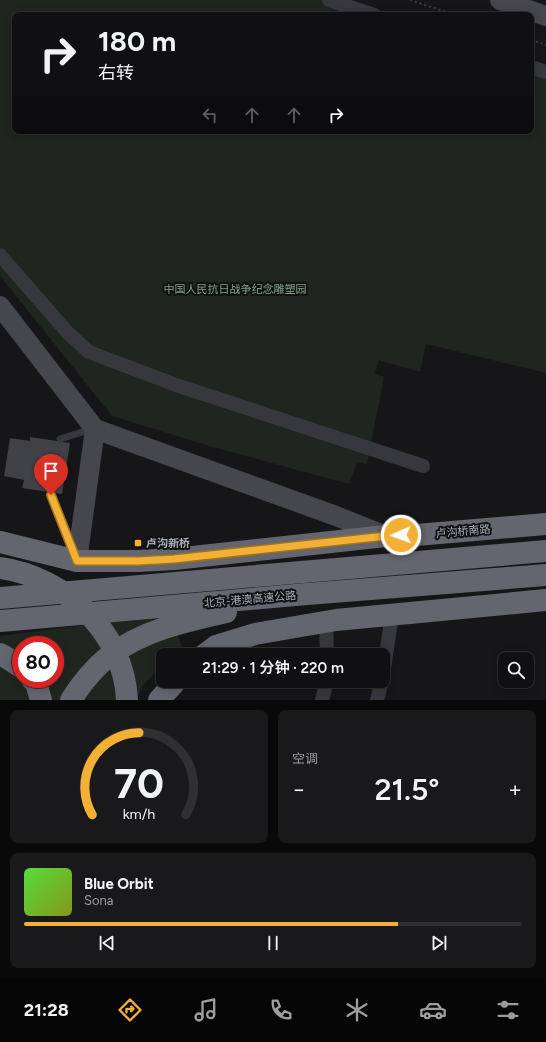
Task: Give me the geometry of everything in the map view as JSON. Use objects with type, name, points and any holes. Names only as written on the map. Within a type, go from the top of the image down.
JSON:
[{"type":"highway","name":"卢沟桥南路","points":[[0,542],[77,561],[138,561],[174,559],[386,536],[416,535],[546,524]]},
{"type":"highway","points":[[416,535],[486,556]]},
{"type":"highway","name":"北京-港澳高速公路","points":[[0,598],[546,551]]},
{"type":"highway","points":[[0,568],[11,569],[37,578],[57,588],[78,603],[94,619],[117,655],[123,674],[127,700]]},
{"type":"highway","name":"北京-港澳高速公路","points":[[0,621],[546,575]]},
{"type":"highway","points":[[395,615],[461,581]]},
{"type":"highway","points":[[71,700],[93,672],[109,656],[129,644],[156,631],[190,620],[307,594]]},
{"type":"highway","points":[[213,648],[255,634],[326,622],[546,600]]},
{"type":"highway","points":[[0,654],[12,661]]},
{"type":"highway","points":[[37,688],[41,700]]},
{"type":"highway","points":[[158,700],[169,688]]},
{"type":"street","points":[[329,0],[357,4],[369,12]]},
{"type":"street","points":[[500,0],[546,16]]},
{"type":"street","points":[[534,68],[546,72]]},
{"type":"street","points":[[0,255],[68,333],[89,352],[176,385],[423,466]]},
{"type":"street","points":[[0,306],[95,429],[329,513],[386,536]]},
{"type":"street","points":[[77,561],[95,429]]},
{"type":"street","points":[[388,648],[395,615]]},
{"type":"street","points":[[326,622],[326,648]]},
{"type":"street","points":[[322,700],[325,688]]},
{"type":"street","points":[[377,700],[380,688]]},
{"type":"lane","points":[[60,439],[95,429]]},
{"type":"lane","points":[[51,495],[77,561]]},
{"type":"path","points":[[410,0],[446,12]]},
{"type":"path","points":[[534,41],[546,46]]},
{"type":"green space","name":"中国人民抗日战争纪念雕塑园","points":[[0,0],[321,0],[356,12],[12,12],[12,134],[534,134],[534,72],[546,76],[546,373],[426,344],[420,372],[379,360],[375,373],[384,377],[367,464],[357,462],[349,484],[213,447],[112,416],[0,276]]},
{"type":"green space","points":[[152,616],[175,628],[182,646],[180,648],[156,648],[156,672],[144,684],[136,700],[0,700],[0,636]]},
{"type":"building","points":[[30,437],[70,443],[62,494],[22,488],[24,480],[4,476],[10,438],[30,441]]},
{"type":"place","name":"卢沟新桥","points":[[138,543]]},
{"type":"route","points":[[51,495],[77,561],[138,561],[174,559],[401,535]]}]
